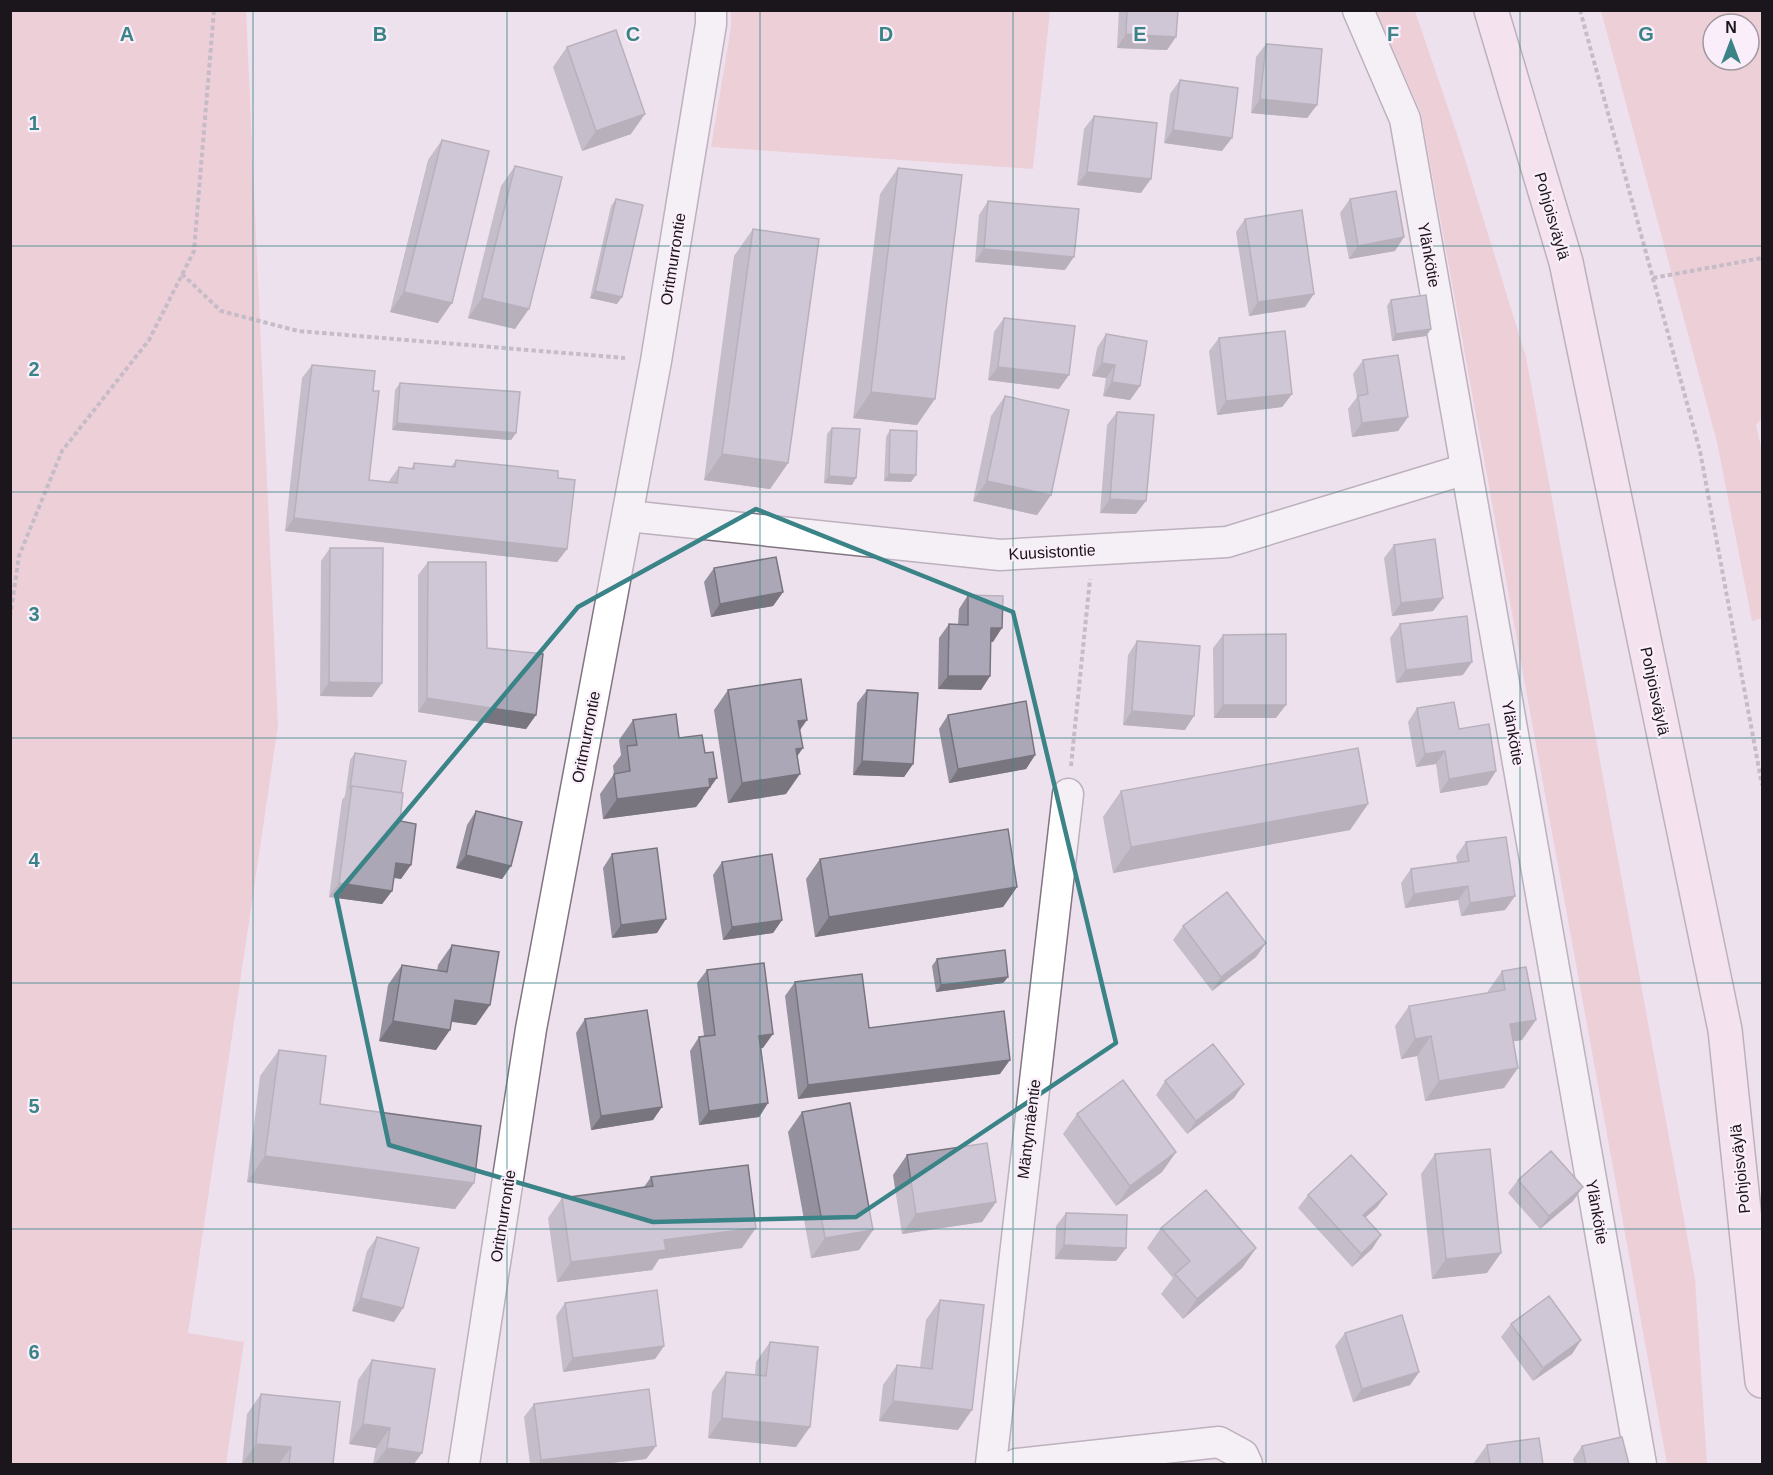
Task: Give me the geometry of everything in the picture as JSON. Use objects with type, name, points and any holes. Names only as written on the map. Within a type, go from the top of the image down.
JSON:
[{"type":"main road","name":"Pohjoisväylä","points":[[1491,10],[1566,262],[1725,1030],[1762,1382]]},
{"type":"street","name":"Oritmurrontie","points":[[464,1464],[531,1029],[656,361],[709,36],[711,10]]},
{"type":"street","name":"Ylänkötie","points":[[1358,10],[1405,119],[1641,1464]]},
{"type":"street","name":"Kuusistontie","points":[[628,516],[999,555],[1093,550],[1227,542],[1466,469]]},
{"type":"street","name":"Mäntymäentie","points":[[991,1464],[1068,794]]},
{"type":"street","points":[[1017,1464],[1219,1442],[1243,1455],[1247,1464]]},
{"type":"path","points":[[10,617],[19,556],[62,451],[149,340],[194,251],[214,10]]},
{"type":"path","points":[[1580,10],[1700,451],[1762,785]]},
{"type":"path","points":[[1653,278],[1762,258]]},
{"type":"path","points":[[182,274],[221,311],[298,330],[656,361]]},
{"type":"path","points":[[1068,794],[1093,550]]},
{"type":"highlighted area","points":[[756,509],[1013,612],[1116,1043],[856,1217],[653,1222],[389,1145],[336,895],[578,607]]},
{"type":"shaded area","points":[[10,11],[246,11],[278,726],[188,1333],[244,1342],[226,1464],[11,1464]]},
{"type":"shaded area","points":[[731,11],[1050,11],[1033,169],[711,147],[731,27]]},
{"type":"shaded area","points":[[1376,11],[1415,11],[1460,143],[1526,357],[1695,1279],[1707,1464],[1667,1464],[1421,113]]},
{"type":"shaded area","points":[[1601,11],[1762,11],[1762,418],[1756,425],[1762,452],[1762,618],[1752,621],[1717,442]]},
{"type":"building","points":[[1127,10],[1178,10],[1176,37],[1126,34]]},
{"type":"building","points":[[616,30],[645,114],[596,131],[567,47]]},
{"type":"building","points":[[1266,44],[1322,49],[1317,105],[1260,99]]},
{"type":"building","points":[[1180,80],[1238,88],[1232,138],[1173,130]]},
{"type":"building","points":[[1094,116],[1157,123],[1151,179],[1087,172]]},
{"type":"building","points":[[442,140],[489,151],[452,303],[404,292]]},
{"type":"building","points":[[515,166],[562,177],[529,309],[482,298]]},
{"type":"building","points":[[898,168],[962,175],[935,399],[871,392]]},
{"type":"building","points":[[1396,191],[1404,237],[1358,246],[1350,199]]},
{"type":"building","points":[[616,199],[643,205],[622,297],[595,291]]},
{"type":"building","points":[[988,201],[1079,209],[1074,257],[984,249]]},
{"type":"building","points":[[1302,210],[1314,294],[1258,302],[1245,219]]},
{"type":"building","points":[[753,229],[819,239],[788,463],[722,454]]},
{"type":"building","points":[[1426,295],[1431,329],[1396,334],[1391,300]]},
{"type":"building","points":[[1004,318],[1075,326],[1069,375],[998,367]]},
{"type":"building","points":[[1285,331],[1292,394],[1226,401],[1219,338]]},
{"type":"building","points":[[1106,334],[1147,341],[1140,386],[1112,382],[1115,365],[1102,363]]},
{"type":"building","points":[[1398,355],[1408,417],[1362,423],[1358,396],[1368,394],[1363,360]]},
{"type":"building","points":[[312,365],[375,371],[373,391],[379,391],[369,480],[397,483],[399,467],[414,469],[414,463],[455,467],[456,460],[558,471],[558,478],[575,480],[567,549],[294,518]]},
{"type":"building","points":[[400,383],[520,392],[516,433],[397,423]]},
{"type":"building","points":[[1005,396],[1069,410],[1051,495],[987,481]]},
{"type":"building","points":[[1117,412],[1154,415],[1146,501],[1110,499]]},
{"type":"building","points":[[832,428],[860,429],[856,478],[829,476]]},
{"type":"building","points":[[890,430],[917,431],[916,475],[889,474]]},
{"type":"building","points":[[1435,539],[1443,598],[1401,603],[1394,545]]},
{"type":"building","points":[[330,548],[383,548],[382,683],[329,682]]},
{"type":"building","points":[[776,557],[783,592],[720,604],[714,568]]},
{"type":"building","points":[[428,562],[486,562],[487,648],[543,654],[536,715],[427,698]]},
{"type":"building","points":[[968,595],[1003,596],[1002,628],[991,628],[990,676],[948,676],[949,624],[968,625]]},
{"type":"building","points":[[1467,616],[1472,662],[1406,670],[1400,624]]},
{"type":"building","points":[[1286,634],[1286,705],[1223,705],[1223,635]]},
{"type":"building","points":[[1137,641],[1200,646],[1194,716],[1132,711]]},
{"type":"building","points":[[801,679],[807,720],[798,721],[803,748],[796,749],[800,774],[742,783],[728,690]]},
{"type":"building","points":[[867,690],[918,693],[913,764],[862,761]]},
{"type":"building","points":[[1026,701],[1035,755],[958,769],[948,715]]},
{"type":"building","points":[[1454,702],[1459,729],[1489,724],[1496,771],[1449,779],[1445,751],[1425,754],[1417,708]]},
{"type":"building","points":[[676,714],[679,738],[702,735],[705,753],[713,752],[717,778],[709,779],[710,787],[617,799],[614,774],[630,771],[627,746],[637,745],[633,720]]},
{"type":"building","points":[[1358,748],[1368,804],[1131,847],[1121,791]]},
{"type":"building","points":[[355,753],[406,761],[401,793],[352,786],[350,789]]},
{"type":"building","points":[[352,786],[403,793],[400,821],[416,824],[411,865],[396,863],[392,891],[339,883]]},
{"type":"building","points":[[476,811],[522,822],[511,866],[466,855]]},
{"type":"building","points":[[1008,829],[1017,887],[829,917],[820,859]]},
{"type":"building","points":[[1506,837],[1515,896],[1470,903],[1468,886],[1414,894],[1411,869],[1469,861],[1466,842]]},
{"type":"building","points":[[657,848],[666,919],[621,925],[612,854]]},
{"type":"building","points":[[772,854],[782,920],[732,927],[722,862]]},
{"type":"building","points":[[1227,892],[1266,943],[1221,977],[1183,926]]},
{"type":"building","points":[[452,945],[499,952],[490,1005],[455,1000],[450,1030],[393,1021],[402,965],[447,972]]},
{"type":"building","points":[[1005,950],[1008,977],[941,985],[937,959]]},
{"type":"building","points":[[764,963],[773,1034],[759,1036],[768,1103],[709,1111],[699,1037],[715,1035],[707,970]]},
{"type":"building","points":[[1526,967],[1536,1020],[1510,1024],[1518,1068],[1439,1081],[1431,1036],[1415,1039],[1409,1006],[1505,990],[1502,971]]},
{"type":"building","points":[[862,974],[869,1028],[1004,1011],[1010,1060],[808,1085],[795,982]]},
{"type":"building","points":[[647,1010],[662,1107],[601,1116],[585,1019]]},
{"type":"building","points":[[1213,1044],[1244,1084],[1196,1121],[1165,1081]]},
{"type":"building","points":[[279,1050],[326,1056],[320,1104],[481,1126],[474,1183],[265,1156]]},
{"type":"building","points":[[1123,1080],[1176,1152],[1130,1186],[1077,1114]]},
{"type":"building","points":[[850,1103],[873,1230],[825,1238],[802,1112]]},
{"type":"building","points":[[987,1143],[996,1202],[916,1214],[907,1155]]},
{"type":"building","points":[[1490,1149],[1501,1253],[1446,1259],[1435,1154]]},
{"type":"building","points":[[1551,1151],[1583,1187],[1549,1216],[1518,1180]]},
{"type":"building","points":[[1351,1155],[1387,1194],[1363,1215],[1381,1235],[1361,1254],[1308,1195]]},
{"type":"building","points":[[748,1165],[756,1228],[664,1240],[666,1250],[571,1262],[562,1198],[653,1186],[651,1177]]},
{"type":"building","points":[[1206,1190],[1256,1248],[1197,1299],[1175,1274],[1190,1261],[1161,1228]]},
{"type":"building","points":[[1066,1213],[1127,1215],[1126,1248],[1064,1245]]},
{"type":"building","points":[[377,1237],[419,1248],[403,1308],[361,1298]]},
{"type":"building","points":[[657,1290],[664,1346],[573,1358],[565,1303]]},
{"type":"building","points":[[1549,1296],[1581,1340],[1543,1368],[1511,1324]]},
{"type":"building","points":[[940,1300],[984,1305],[972,1410],[893,1401],[897,1365],[932,1369]]},
{"type":"building","points":[[1402,1315],[1419,1372],[1362,1389],[1345,1333]]},
{"type":"building","points":[[770,1342],[818,1347],[810,1427],[722,1418],[726,1372],[766,1376]]},
{"type":"building","points":[[372,1360],[435,1369],[422,1453],[387,1448],[390,1428],[363,1424]]},
{"type":"building","points":[[649,1389],[656,1446],[541,1460],[534,1404]]},
{"type":"building","points":[[261,1394],[340,1402],[333,1464],[289,1464],[291,1447],[256,1444]]},
{"type":"building","points":[[1622,1437],[1629,1464],[1586,1464],[1582,1446]]},
{"type":"building","points":[[1539,1438],[1543,1464],[1490,1464],[1487,1445]]}]
